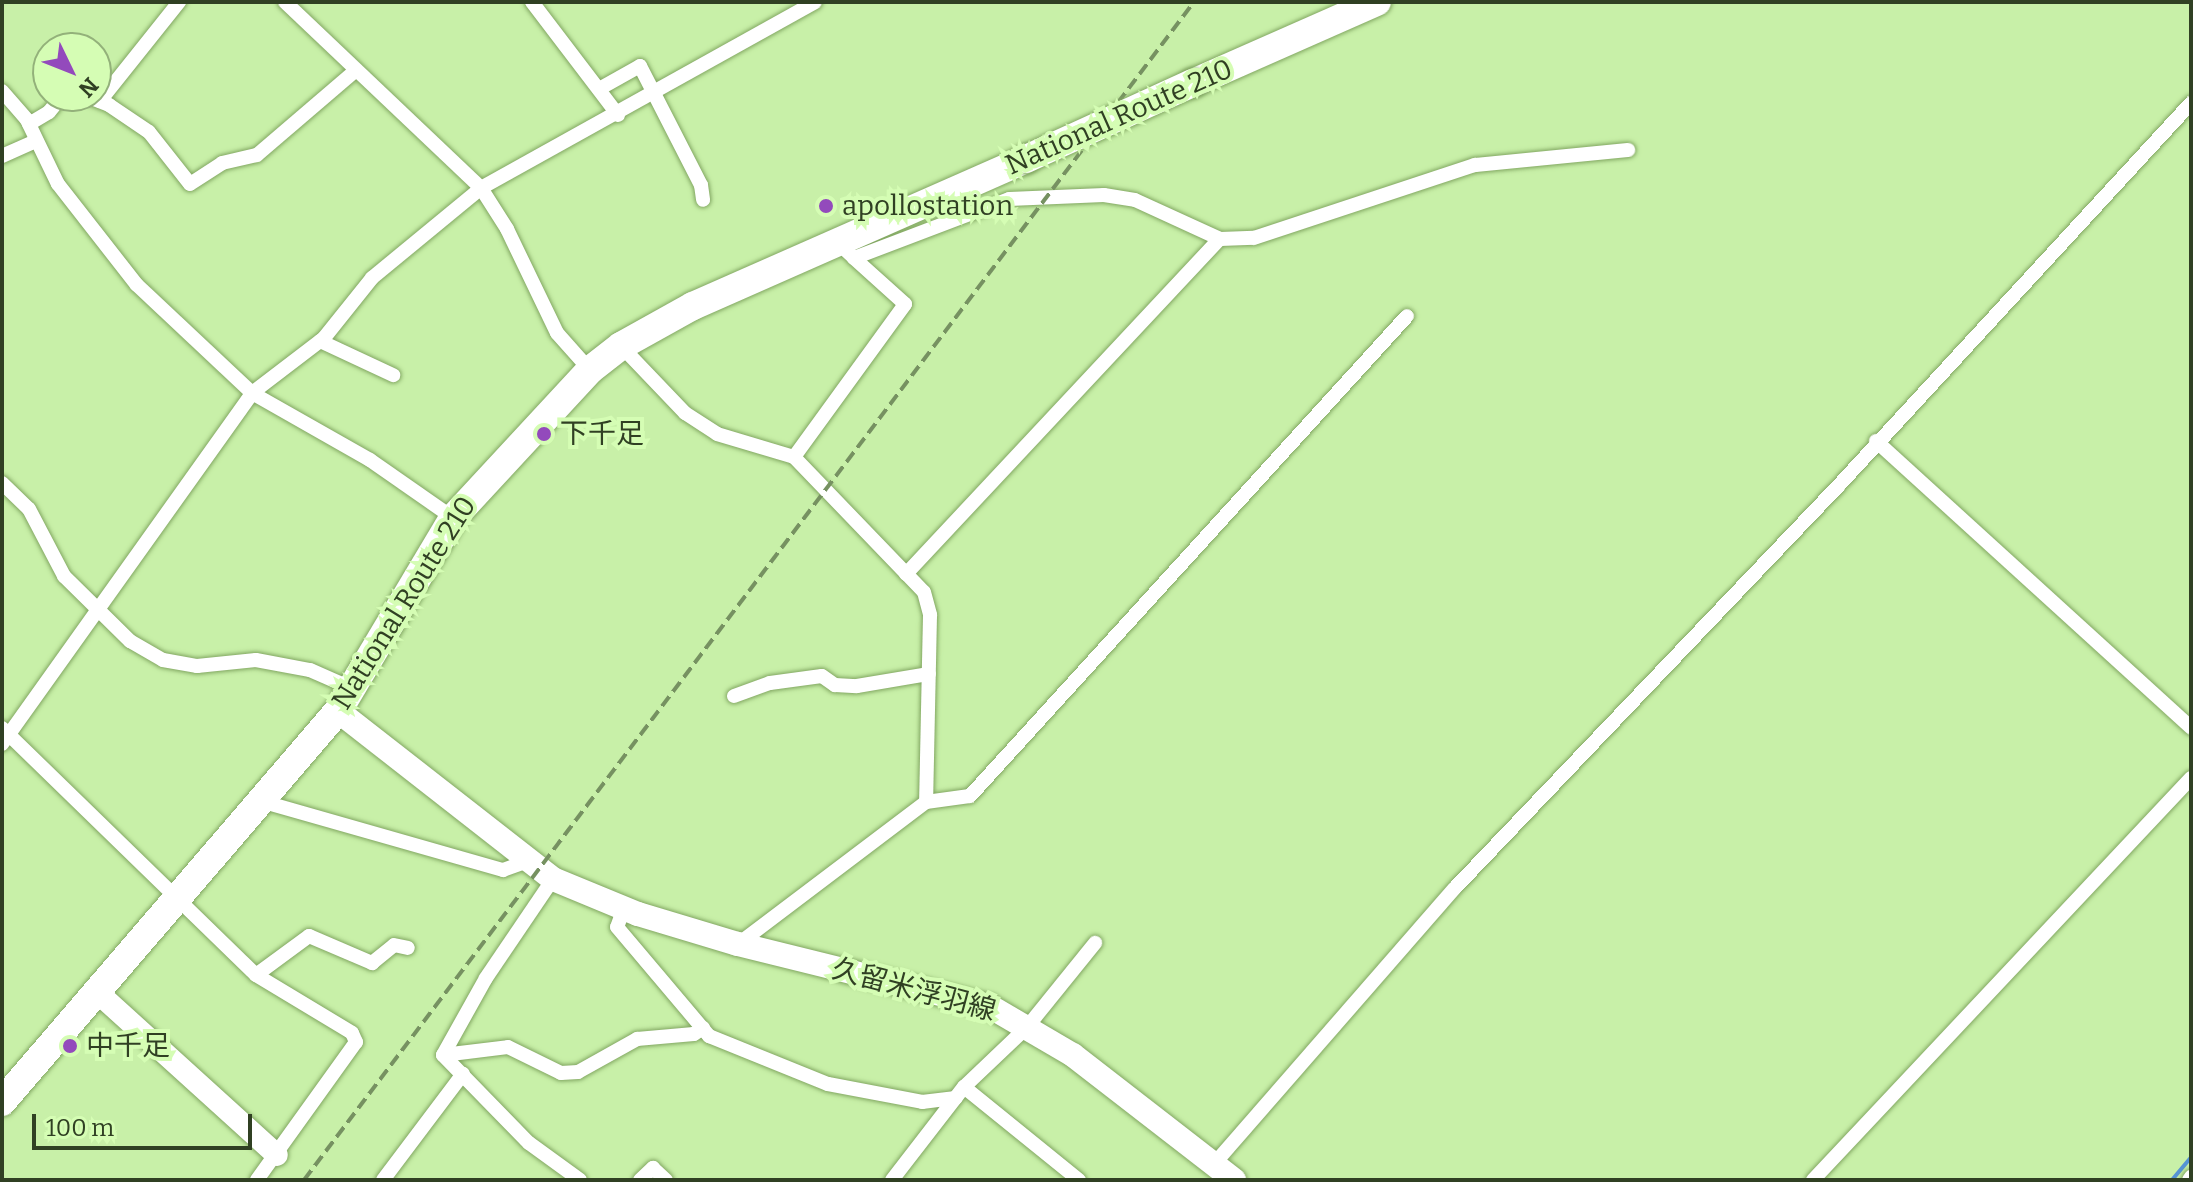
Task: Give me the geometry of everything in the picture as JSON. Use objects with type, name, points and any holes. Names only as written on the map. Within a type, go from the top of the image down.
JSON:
[{"type":"highway","name":"National Route 210","points":[[2,1102],[257,800],[346,700],[453,518],[590,370],[621,346],[845,250],[1026,159],[1377,2]]},
{"type":"main road","name":"久留米浮羽線","points":[[346,700],[525,862],[553,879],[624,908],[738,944],[989,1006],[1028,1026],[1234,1180]]},
{"type":"main road","points":[[96,991],[277,1155]]},
{"type":"street","points":[[112,77],[179,2]]},
{"type":"street","points":[[285,2],[481,188],[507,229],[557,333],[590,370]]},
{"type":"street","points":[[532,2],[618,115]]},
{"type":"street","points":[[257,1180],[356,1042],[352,1033],[256,975],[5,736],[99,610],[252,393],[320,341],[372,278],[481,188],[618,115],[815,2]]},
{"type":"street","points":[[599,89],[640,66],[703,200]]},
{"type":"street","points":[[112,110],[149,132],[190,184],[222,163],[257,155],[355,71]]},
{"type":"street","points":[[2,91],[29,124],[58,184],[103,239],[103,247],[252,393],[370,460],[453,518]]},
{"type":"street","points":[[1214,1164],[1454,889],[2191,103]]},
{"type":"street","points":[[29,124],[49,112]]},
{"type":"street","points":[[2,156],[35,141]]},
{"type":"street","points":[[845,250],[1009,199],[1104,195],[1135,200],[1220,239],[1254,238],[1475,165],[1628,150]]},
{"type":"street","points":[[906,574],[1220,239]]},
{"type":"street","points":[[794,457],[905,304],[845,250]]},
{"type":"street","points":[[738,944],[926,802],[970,796],[1407,316]]},
{"type":"street","points":[[320,341],[393,375]]},
{"type":"street","points":[[621,346],[696,420],[752,447],[794,457],[924,592],[930,615],[926,802]]},
{"type":"street","points":[[1876,441],[2191,728]]},
{"type":"street","points":[[2,483],[29,509],[54,563],[130,641],[163,660],[197,666],[256,660],[310,670],[346,700]]},
{"type":"street","points":[[734,696],[770,683],[822,676],[835,685],[857,686],[929,674]]},
{"type":"street","points":[[1813,1180],[2191,778]]},
{"type":"street","points":[[257,800],[503,870],[525,862]]},
{"type":"street","points":[[443,1055],[486,978],[553,879]]},
{"type":"street","points":[[624,908],[617,927],[709,1036],[828,1084],[922,1102],[960,1092]]},
{"type":"street","points":[[256,975],[309,936],[372,963],[394,945],[408,948]]},
{"type":"street","points":[[896,1179],[960,1092],[1028,1026],[1095,943]]},
{"type":"street","points":[[443,1055],[508,1047],[561,1073],[578,1072],[637,1039],[694,1034],[703,1028]]},
{"type":"street","points":[[443,1055],[529,1143],[580,1180]]},
{"type":"street","points":[[383,1180],[463,1074]]},
{"type":"street","points":[[960,1092],[1079,1180]]},
{"type":"street","points":[[640,1180],[653,1168],[666,1180]]},
{"type":"waterway","points":[[2172,1180],[2191,1157]]},
{"type":"railway","points":[[304,1180],[1194,2]]},
{"type":"place","name":"apollostation","points":[[826,206]]},
{"type":"place","name":"下千足","points":[[544,434]]},
{"type":"place","name":"中千足","points":[[70,1046]]}]
